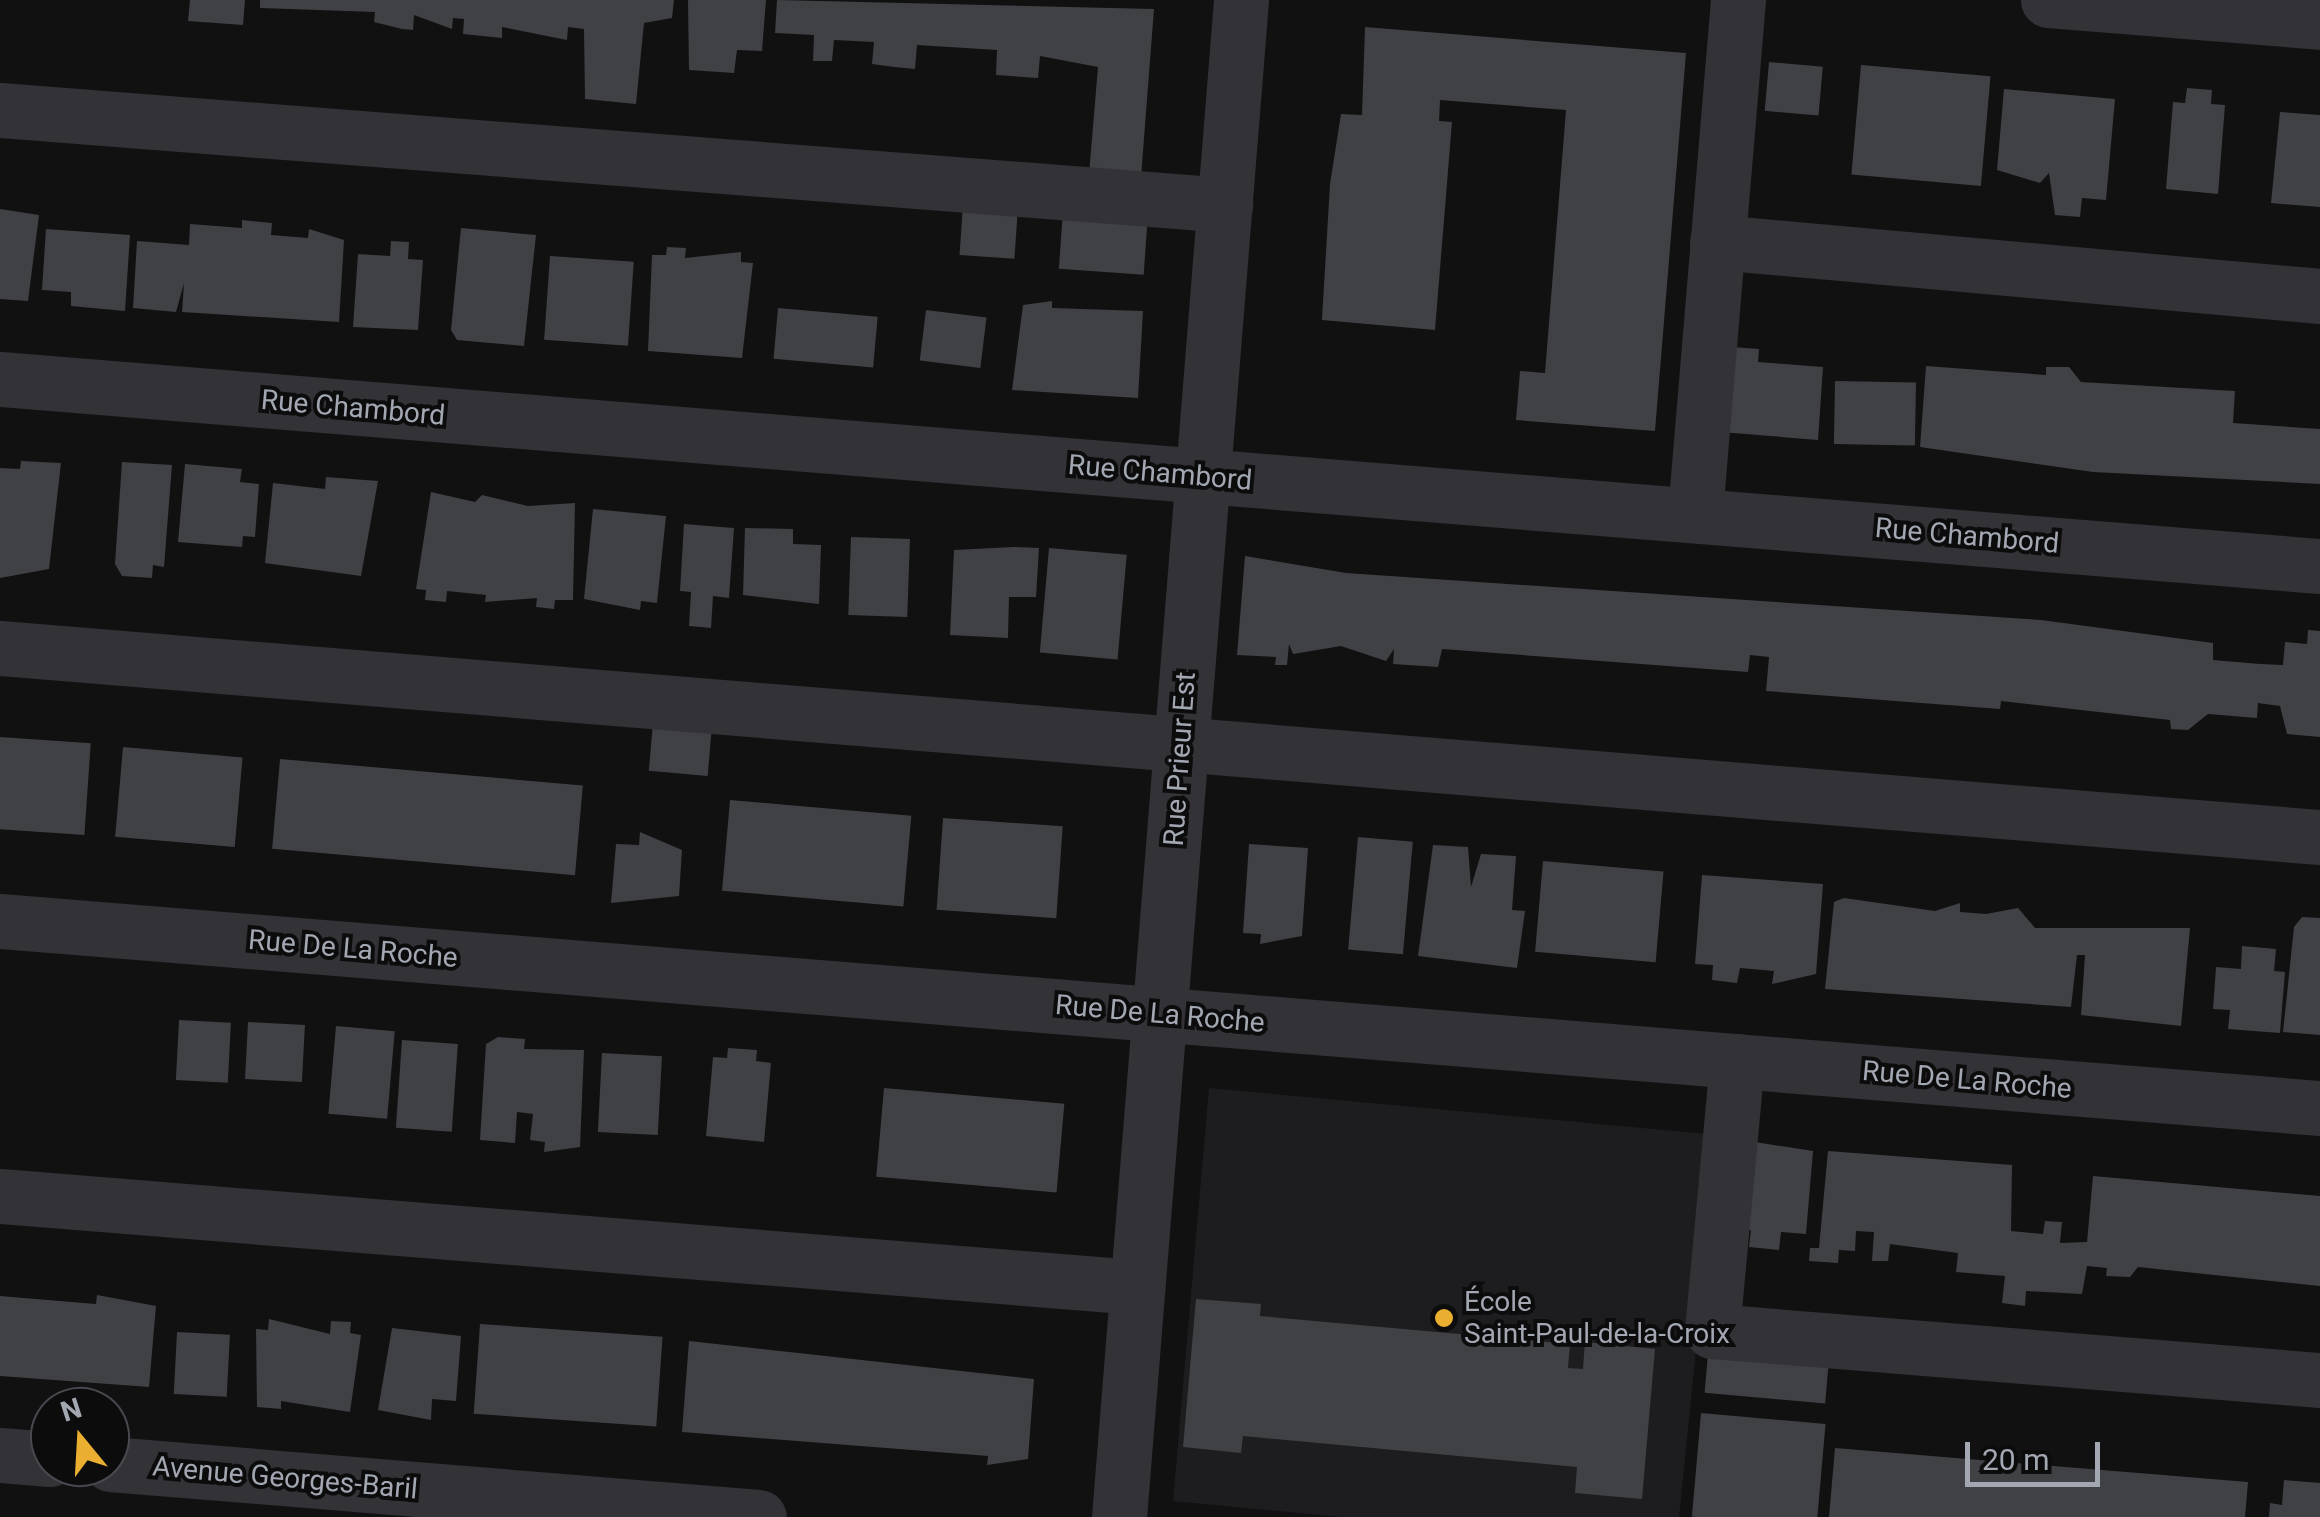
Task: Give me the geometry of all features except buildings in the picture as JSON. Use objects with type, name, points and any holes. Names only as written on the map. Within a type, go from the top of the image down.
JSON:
[{"type":"street","name":"Rue Prieur Est","points":[[1119,1517],[1240,0]]},
{"type":"street","points":[[1695,513],[1738,0]]},
{"type":"street","points":[[2048,0],[2320,22]]},
{"type":"street","points":[[0,110],[1225,206]]},
{"type":"street","points":[[1717,242],[2320,296]]},
{"type":"street","name":"Rue Chambord","points":[[0,379],[2320,566]]},
{"type":"street","points":[[0,648],[1181,750],[2320,837]]},
{"type":"street","name":"Rue De La Roche","points":[[0,921],[2320,1108]]},
{"type":"street","points":[[1737,1061],[1712,1331],[2320,1380]]},
{"type":"street","points":[[0,1196],[1137,1287]]},
{"type":"street","points":[[0,1455],[30,1457]]},
{"type":"street","name":"Avenue Georges-Baril","points":[[130,1466],[760,1517]]},
{"type":"shaded area","name":"École Saint-Paul-de-la-Croix","points":[[1209,1088],[1718,1135],[1679,1517],[1341,1517],[1173,1501]]},
{"type":"place","name":"École Saint-Paul-de-la-Croix","points":[[1444,1318]]}]
